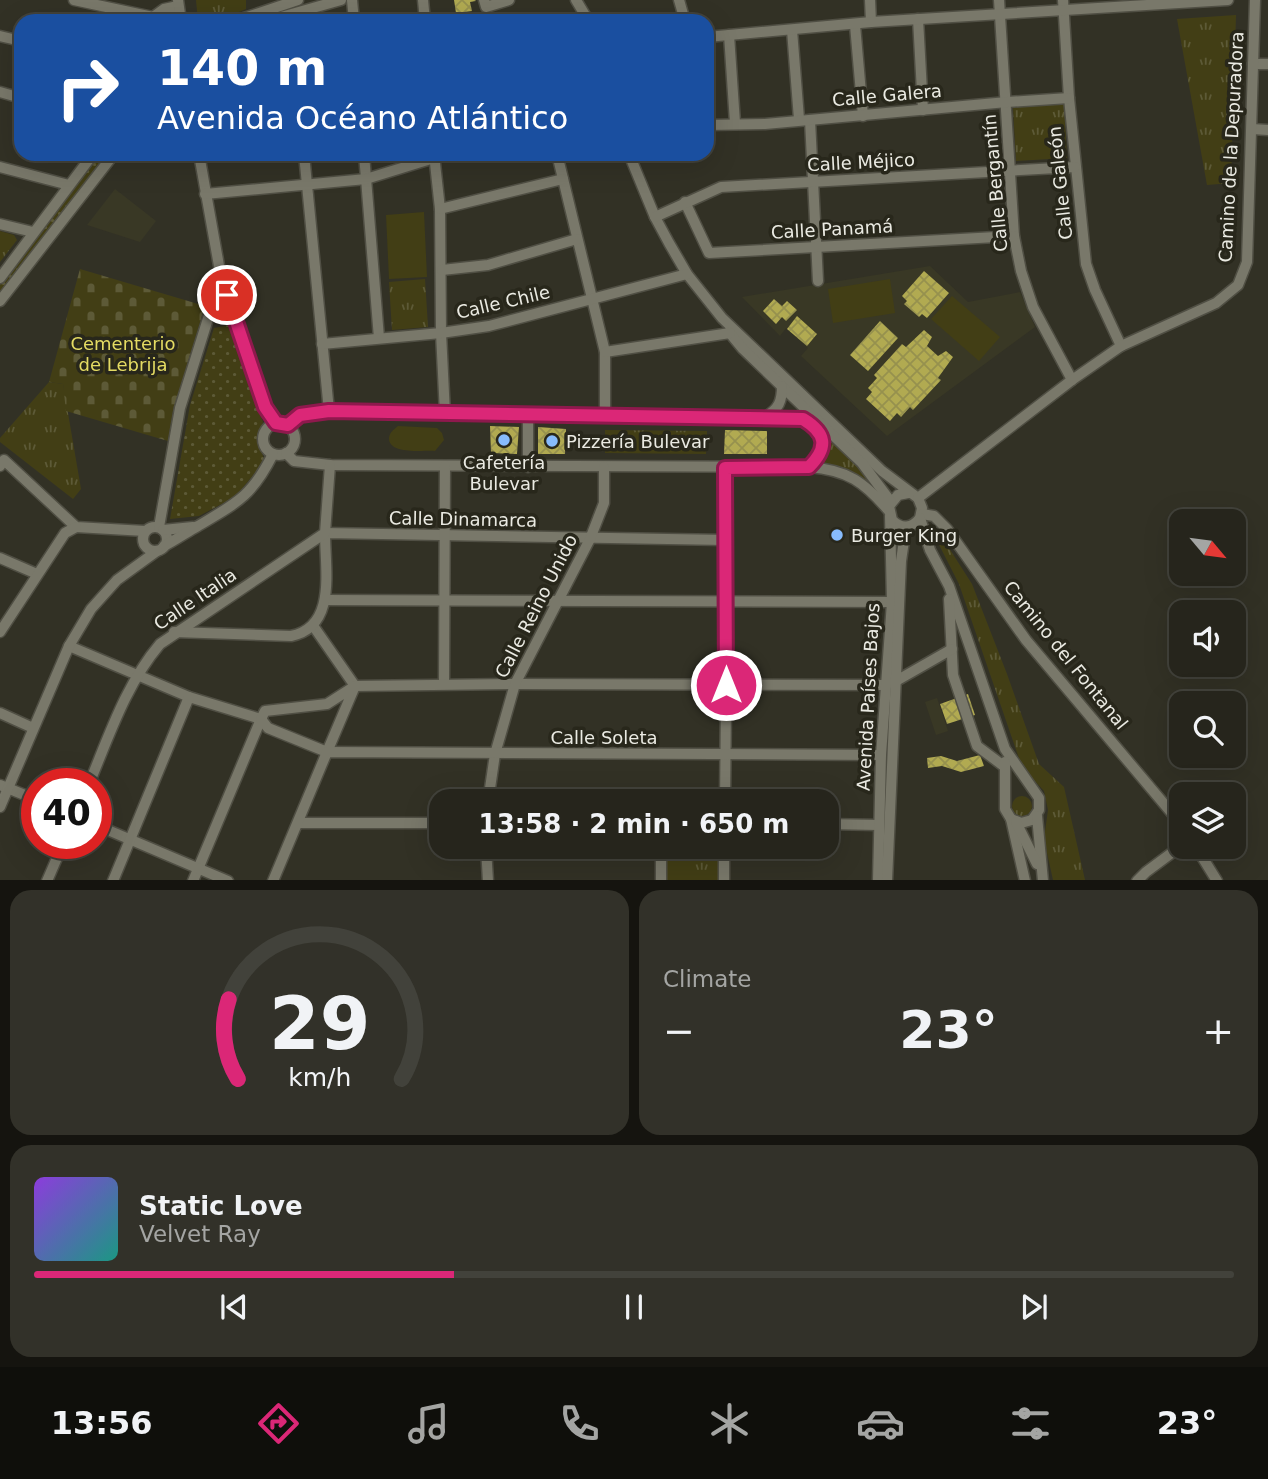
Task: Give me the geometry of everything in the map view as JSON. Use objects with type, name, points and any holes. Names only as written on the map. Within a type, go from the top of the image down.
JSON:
[{"type":"street","points":[[74,0],[132,14]]},
{"type":"street","points":[[254,0],[253,14],[298,0]]},
{"type":"street","points":[[300,14],[341,0]]},
{"type":"street","points":[[484,0],[486,7],[509,0]]},
{"type":"street","points":[[870,0],[871,22]]},
{"type":"street","name":"Calle Bergantín","points":[[999,0],[1014,236],[1021,271],[1033,307],[1072,380]]},
{"type":"street","points":[[714,36],[999,13],[1063,5],[1228,0]]},
{"type":"street","name":"Camino de la Depuradora","points":[[913,496],[1121,346],[1216,303],[1238,285],[1247,262],[1255,0]]},
{"type":"street","name":"Calle Galeón","points":[[1063,5],[1075,167],[1086,264],[1121,346]]},
{"type":"street","points":[[158,14],[164,9],[179,13]]},
{"type":"street","points":[[918,19],[923,110]]},
{"type":"street","points":[[856,24],[863,116]]},
{"type":"street","points":[[792,30],[813,182],[818,281]]},
{"type":"street","points":[[729,35],[735,124]]},
{"type":"street","points":[[1252,64],[1268,64]]},
{"type":"street","name":"Calle Galera","points":[[714,125],[765,124],[1069,98]]},
{"type":"street","points":[[1252,129],[1268,130]]},
{"type":"street","points":[[0,278],[88,161]]},
{"type":"street","points":[[0,301],[109,161]]},
{"type":"street","points":[[200,161],[221,277],[265,407],[276,423]]},
{"type":"street","points":[[305,161],[329,411]]},
{"type":"street","points":[[365,161],[379,338]]},
{"type":"street","points":[[205,194],[366,179],[420,161]]},
{"type":"street","points":[[435,161],[440,209],[444,414]]},
{"type":"street","points":[[559,161],[605,352],[605,417]]},
{"type":"street","points":[[632,161],[655,217],[687,274],[722,318],[882,471],[913,496],[930,550],[949,586],[1005,749],[1040,804],[1037,816],[1042,875]]},
{"type":"street","points":[[0,167],[69,185]]},
{"type":"street","name":"Calle Méjico","points":[[655,217],[721,187],[1075,167]]},
{"type":"street","points":[[440,209],[563,179]]},
{"type":"street","name":"Calle Panamá","points":[[685,202],[709,253],[1014,236]]},
{"type":"street","points":[[0,224],[33,232]]},
{"type":"street","points":[[442,270],[488,265],[577,239]]},
{"type":"street","name":"Calle Chile","points":[[322,344],[489,326],[687,274]]},
{"type":"street","points":[[161,548],[167,539],[161,528],[180,408],[221,277]]},
{"type":"street","points":[[722,318],[730,333],[862,463],[896,524],[907,527],[930,550]]},
{"type":"street","points":[[605,352],[730,333]]},
{"type":"street","points":[[763,418],[780,405],[782,386]]},
{"type":"street","points":[[288,425],[295,438],[294,443],[286,453],[273,454],[266,449],[262,439],[266,429],[276,423],[288,425],[300,415],[329,411],[763,418],[833,423]]},
{"type":"street","points":[[527,415],[528,467]]},
{"type":"street","points":[[803,419],[815,426],[823,443],[817,458],[809,467]]},
{"type":"street","points":[[286,453],[294,461],[330,465],[827,468],[857,479],[890,510]]},
{"type":"street","points":[[0,807],[4,786],[69,646],[91,609],[117,580],[134,566],[233,506],[248,494],[273,454]]},
{"type":"street","points":[[2,463],[76,527],[144,537]]},
{"type":"street","points":[[174,632],[291,636],[304,634],[314,627],[322,615],[325,600],[325,533],[330,465]]},
{"type":"street","points":[[444,684],[445,466]]},
{"type":"street","name":"Calle Reino Unido","points":[[490,789],[495,754],[515,684],[590,539],[604,503],[604,467]]},
{"type":"street","points":[[725,468],[727,602],[725,789]]},
{"type":"street","points":[[890,510],[898,495],[913,496]]},
{"type":"street","name":"Avenida Países Bajos","points":[[887,880],[892,602],[890,510]]},
{"type":"street","points":[[907,527],[921,516]]},
{"type":"street","name":"Camino del Fontanal","points":[[921,516],[934,516],[947,528],[1026,640],[1169,810]]},
{"type":"street","points":[[0,632],[65,533],[76,527]]},
{"type":"street","points":[[134,566],[144,537],[152,527],[196,527]]},
{"type":"street","name":"Avenida Países Bajos","points":[[878,880],[881,755],[891,683],[901,561],[907,527]]},
{"type":"street","name":"Calle Dinamarca","points":[[325,533],[726,540]]},
{"type":"street","name":"Calle Italia","points":[[96,768],[137,674],[160,644],[174,632],[325,533]]},
{"type":"street","points":[[144,537],[147,548],[161,548]]},
{"type":"street","points":[[0,558],[37,575]]},
{"type":"street","points":[[949,586],[953,675],[977,746],[1005,767]]},
{"type":"street","points":[[325,600],[892,602]]},
{"type":"street","points":[[314,627],[355,685]]},
{"type":"street","points":[[69,646],[189,697],[261,719],[268,728],[327,751]]},
{"type":"street","points":[[193,880],[265,711],[327,704],[355,685],[891,683],[952,649]]},
{"type":"street","points":[[273,880],[355,685]]},
{"type":"street","points":[[113,880],[189,697]]},
{"type":"street","points":[[0,713],[33,728]]},
{"type":"street","points":[[1005,749],[1005,809],[1014,820],[1042,875]]},
{"type":"street","name":"Calle Soleta","points":[[327,751],[881,755]]},
{"type":"street","points":[[4,786],[21,793]]},
{"type":"street","points":[[1006,798],[1020,788],[1035,793]]},
{"type":"street","points":[[1014,820],[1027,822],[1037,816]]},
{"type":"street","points":[[1014,820],[1026,880]]},
{"type":"street","points":[[298,823],[429,823]]},
{"type":"street","points":[[839,824],[879,825]]},
{"type":"street","points":[[112,832],[228,880]]},
{"type":"street","points":[[1137,880],[1169,855]]},
{"type":"street","points":[[47,880],[56,859]]},
{"type":"street","points":[[487,859],[488,880]]},
{"type":"street","points":[[660,859],[661,880]]},
{"type":"street","points":[[724,859],[724,880]]},
{"type":"street","points":[[1204,859],[1217,880]]},
{"type":"shaded area","points":[[115,189],[156,221],[140,242],[87,225]]},
{"type":"shaded area","points":[[930,266],[968,302],[1020,292],[1035,327],[887,436],[801,356],[808,348],[786,328],[780,336],[742,297]]},
{"type":"shaded area","points":[[937,698],[948,731],[936,735],[925,702]]},
{"type":"green space","points":[[196,0],[246,0],[246,9],[234,14],[197,14]]},
{"type":"green space","points":[[1236,15],[1231,183],[1207,185],[1177,19]]},
{"type":"green space","points":[[1064,104],[1067,158],[1016,161],[1013,107]]},
{"type":"green space","points":[[96,161],[103,161],[0,294],[0,285]]},
{"type":"green space","points":[[424,212],[427,277],[389,279],[386,215]]},
{"type":"green space","points":[[0,231],[14,235],[17,240],[0,262]]},
{"type":"green space","name":"Cementerio de Lebrija","points":[[80,269],[205,306],[173,410],[168,441],[66,411],[63,384],[49,382]]},
{"type":"green space","points":[[425,279],[428,327],[392,330],[389,282]]},
{"type":"green space","points":[[890,279],[895,313],[833,323],[828,289]]},
{"type":"green space","points":[[952,296],[1000,337],[979,361],[931,319]]},
{"type":"green space","points":[[229,325],[263,422],[257,441],[265,461],[235,497],[199,516],[170,519],[190,405],[214,328]]},
{"type":"green space","points":[[49,382],[63,384],[81,489],[73,499],[0,442],[0,438]]},
{"type":"green space","points":[[398,426],[437,428],[444,440],[435,451],[401,450],[391,444],[389,439]]},
{"type":"green space","points":[[605,430],[707,431],[706,454],[605,453]]},
{"type":"green space","points":[[828,436],[863,470],[877,489],[851,471],[821,463],[828,446]]},
{"type":"green space","points":[[931,529],[947,545],[972,584],[1039,764],[1064,787],[1085,880],[1053,880],[1044,839],[1048,810],[1044,791],[1022,767],[959,584]]},
{"type":"green space","points":[[1022,796],[1029,799],[1032,806],[1029,813],[1022,816],[1015,813],[1012,806],[1015,799]]},
{"type":"green space","points":[[665,859],[720,859],[720,880],[665,880]]},
{"type":"building","points":[[454,0],[476,1],[470,2],[472,11],[456,13]]},
{"type":"building","points":[[924,271],[949,293],[927,318],[922,314],[919,317],[904,304],[907,301],[902,296]]},
{"type":"building","points":[[774,299],[782,306],[787,301],[797,310],[786,321],[782,317],[776,324],[763,311]]},
{"type":"building","points":[[797,316],[817,334],[807,346],[787,329]]},
{"type":"building","points":[[880,321],[898,338],[868,371],[850,355]]},
{"type":"building","points":[[924,330],[932,337],[927,346],[938,356],[946,351],[953,357],[938,378],[941,380],[913,410],[910,407],[901,417],[897,413],[890,421],[866,399],[872,392],[868,388],[877,378],[874,375],[902,344],[906,347]]},
{"type":"building","name":"Cafetería Bulevar","points":[[490,426],[519,427],[517,454],[491,453]]},
{"type":"building","name":"Pizzería Bulevar","points":[[538,427],[566,429],[565,454],[538,454]]},
{"type":"building","points":[[725,430],[767,431],[767,454],[724,454]]},
{"type":"building","points":[[968,694],[975,715],[947,724],[940,704]]},
{"type":"building","points":[[980,755],[984,766],[961,772],[942,766],[928,768],[927,758],[941,756],[957,761]]},
{"type":"place","name":"Cafetería Bulevar","points":[[504,440]]},
{"type":"place","name":"Pizzería Bulevar","points":[[552,441]]},
{"type":"place","name":"Burger King","points":[[837,535]]},
{"type":"route","points":[[227,295],[265,407],[276,423],[288,425],[300,415],[329,411],[803,419],[815,426],[823,443],[817,458],[809,467],[725,468],[726,685]]}]
